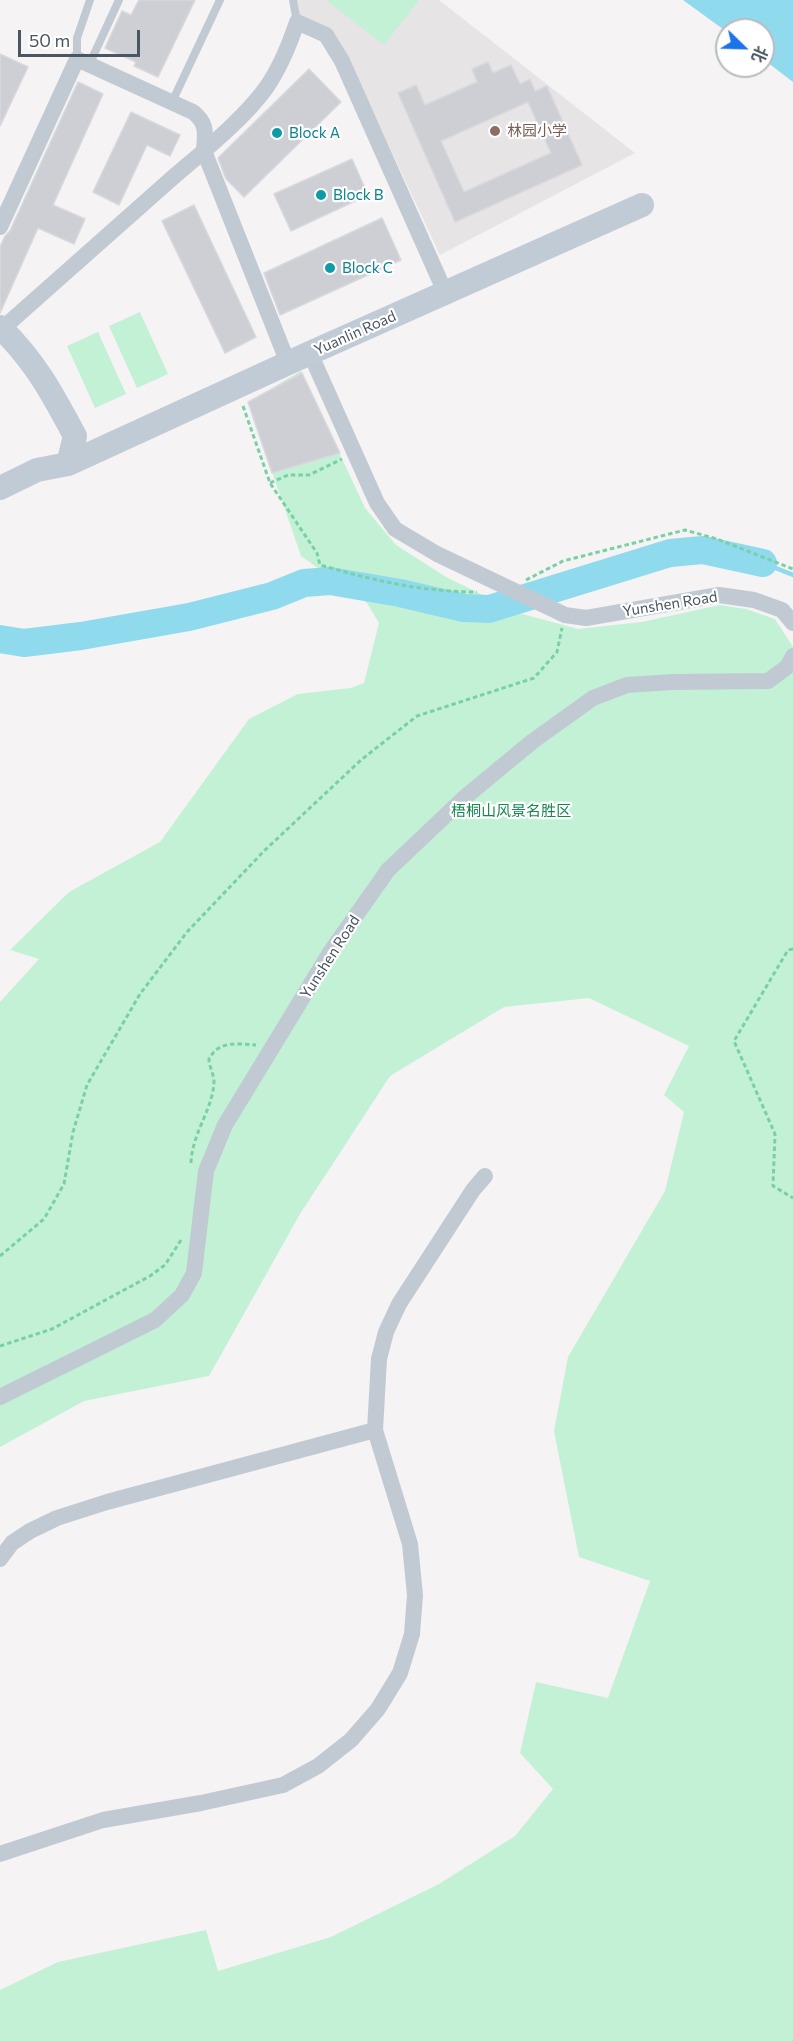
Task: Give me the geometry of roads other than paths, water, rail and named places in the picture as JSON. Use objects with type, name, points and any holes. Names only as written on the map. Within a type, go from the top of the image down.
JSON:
[{"type":"street","points":[[68,464],[75,436],[44,379],[24,351],[1,328],[204,151],[265,90],[289,47],[297,22],[326,35],[342,61],[446,292]]},
{"type":"street","points":[[0,227],[83,62],[172,102],[193,112],[202,120],[205,130],[204,151],[288,363]]},
{"type":"street","name":"Yuanlin Road","points":[[0,504],[43,483],[68,464],[642,205]]},
{"type":"street","name":"Yunshen Road","points":[[310,353],[377,503],[395,529],[437,554],[565,615],[586,618],[719,595],[754,600],[782,610],[793,624]]},
{"type":"street","name":"Yuanlin Road","points":[[0,488],[37,470],[68,464]]},
{"type":"street","name":"Yunshen Road","points":[[0,1397],[155,1320],[182,1295],[194,1273],[206,1171],[225,1125],[331,951],[388,870],[464,798],[533,741],[593,698],[627,685],[672,681],[768,681],[786,667],[793,656]]},
{"type":"street","points":[[0,1854],[103,1820],[201,1803],[283,1785],[318,1766],[351,1740],[378,1709],[400,1672],[412,1634],[415,1594],[410,1544],[375,1430],[378,1359],[386,1332],[405,1295],[473,1190],[485,1176]]},
{"type":"street","points":[[0,1559],[12,1543],[57,1518],[106,1502],[375,1430]]},
{"type":"lane","points":[[83,62],[76,38],[90,0]]},
{"type":"lane","points":[[83,62],[119,0]]},
{"type":"lane","points":[[172,102],[220,0]]},
{"type":"lane","points":[[293,0],[297,22]]},
{"type":"water","points":[[683,0],[793,0],[793,82],[775,68],[775,18],[715,18],[715,23]]},
{"type":"waterway","points":[[0,639],[24,643],[81,636],[189,617],[272,596],[304,583],[330,581],[400,593],[464,608],[489,609],[670,553],[703,550],[763,563]]},
{"type":"waterway","points":[[763,563],[793,575]]},
{"type":"place","name":"林园小学","points":[[495,131]]},
{"type":"place","name":"Block A","points":[[277,133]]},
{"type":"place","name":"Block B","points":[[321,195]]},
{"type":"place","name":"Block C","points":[[330,268]]},
{"type":"park label","name":"梧桐山风景名胜区","points":[[511,811]]}]
